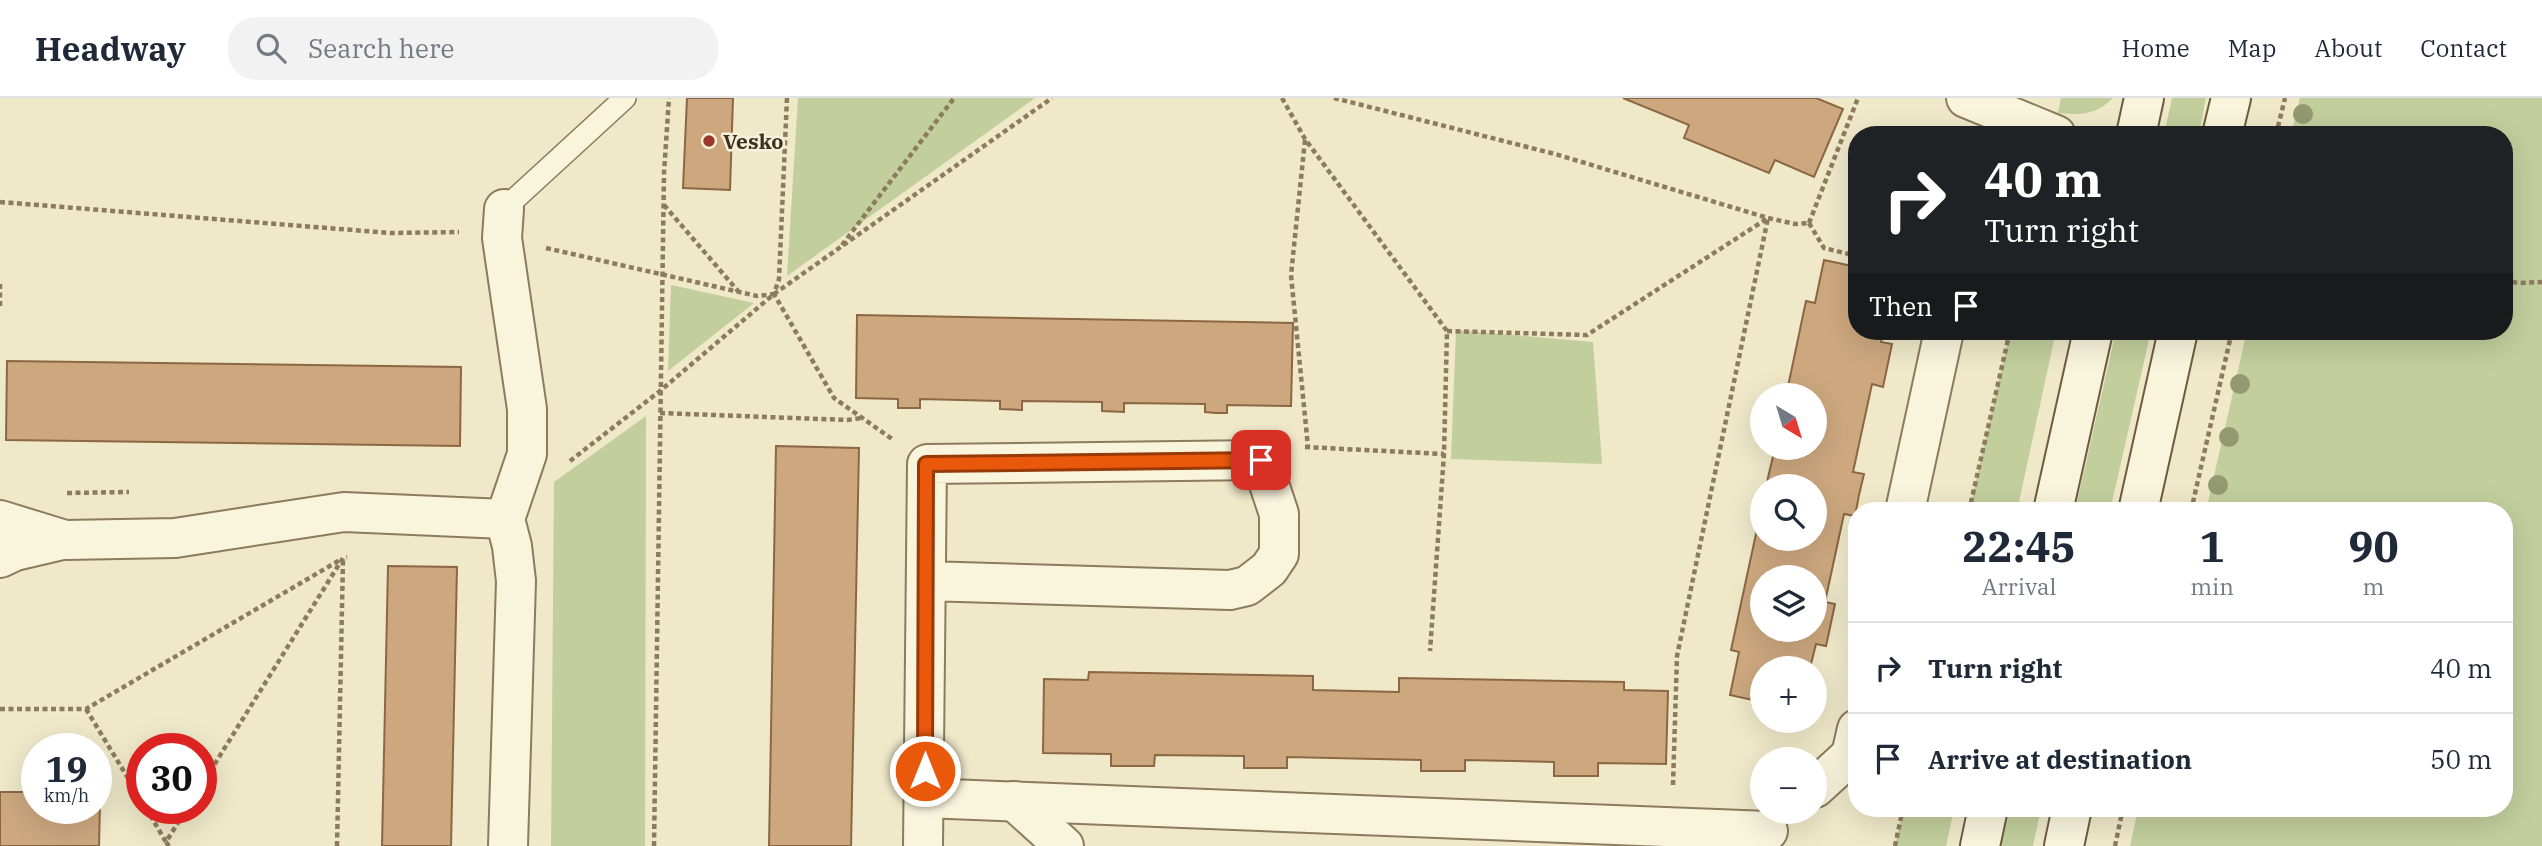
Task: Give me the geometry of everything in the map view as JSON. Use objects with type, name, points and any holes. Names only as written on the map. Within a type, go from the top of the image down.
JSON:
[{"type":"street","points":[[2138,126],[2144,98]]},
{"type":"street","points":[[2224,126],[2231,98]]},
{"type":"street","points":[[1988,110],[2032,126]]},
{"type":"street","points":[[503,224],[527,409],[527,454],[505,519],[512,546],[516,581],[508,846]]},
{"type":"street","points":[[1907,502],[1942,340]]},
{"type":"street","points":[[2055,502],[2091,340]]},
{"type":"street","points":[[2140,502],[2176,340]]},
{"type":"street","points":[[923,846],[926,464],[1261,460],[1279,514],[1279,554],[1269,569],[1247,586],[1230,590],[926,582]]},
{"type":"street","points":[[0,558],[15,551],[65,540],[175,538],[344,512],[505,519]]},
{"type":"street","points":[[0,520],[65,540]]},
{"type":"street","points":[[1827,777],[1848,758]]},
{"type":"street","points":[[925,798],[1412,818],[1569,835],[1672,828],[1769,830]]},
{"type":"street","points":[[1014,802],[1064,846]]},
{"type":"street","points":[[1980,846],[1986,817]]},
{"type":"street","points":[[2064,846],[2070,817]]},
{"type":"street","points":[[1384,846],[1412,818]]},
{"type":"lane","points":[[503,224],[625,98]]},
{"type":"path","points":[[654,846],[663,204],[669,98]]},
{"type":"path","points":[[788,98],[779,279],[775,294],[834,398],[926,464]]},
{"type":"path","points":[[839,249],[954,98]]},
{"type":"path","points":[[569,462],[660,391],[775,294],[1052,98]]},
{"type":"path","points":[[1282,98],[1305,139],[1447,331],[1444,454],[1430,651]]},
{"type":"path","points":[[1334,98],[1555,154],[1768,218],[1795,224],[1809,223]]},
{"type":"path","points":[[1809,223],[1858,98]]},
{"type":"path","points":[[2278,126],[2285,98]]},
{"type":"path","points":[[1305,139],[1291,275],[1308,447]]},
{"type":"path","points":[[0,202],[390,233],[464,232],[503,224],[663,274],[757,296],[775,294]]},
{"type":"path","points":[[663,204],[738,292]]},
{"type":"path","points":[[1447,331],[1587,335],[1768,218]]},
{"type":"path","points":[[1672,828],[1677,656],[1768,218]]},
{"type":"path","points":[[1809,223],[1824,248],[1848,254]]},
{"type":"path","points":[[2513,282],[2542,282]]},
{"type":"path","points":[[0,284],[0,308]]},
{"type":"path","points":[[1971,502],[2008,340]]},
{"type":"path","points":[[2193,502],[2230,340]]},
{"type":"path","points":[[660,413],[846,420],[862,418]]},
{"type":"path","points":[[1261,460],[1291,448],[1308,447],[1444,454]]},
{"type":"path","points":[[56,493],[139,492]]},
{"type":"path","points":[[337,846],[344,512]]},
{"type":"path","points":[[0,709],[86,709],[343,558],[356,555]]},
{"type":"path","points":[[217,760],[343,558]]},
{"type":"path","points":[[86,709],[126,775]]},
{"type":"path","points":[[1895,846],[1901,817]]},
{"type":"path","points":[[2115,846],[2121,817]]},
{"type":"path","points":[[155,824],[167,844]]},
{"type":"path","points":[[167,844],[178,824]]},
{"type":"green space","points":[[798,98],[1035,98],[787,276]]},
{"type":"green space","points":[[2061,98],[2113,98],[2094,111],[2074,114],[2058,113]]},
{"type":"green space","points":[[2172,98],[2206,98],[2200,126],[2166,126]]},
{"type":"green space","points":[[2300,98],[2542,98],[2542,846],[2130,846],[2136,817],[2513,817],[2513,502],[2208,502],[2245,340],[2513,340],[2513,126],[2293,126]]},
{"type":"green space","points":[[671,285],[754,303],[668,371]]},
{"type":"green space","points":[[1456,330],[1593,342],[1602,464],[1451,459]]},
{"type":"green space","points":[[2008,340],[2054,340],[2019,502],[1971,502]]},
{"type":"green space","points":[[2114,340],[2149,340],[2112,502],[2077,502]]},
{"type":"green space","points":[[646,416],[645,846],[551,846],[554,482]]},
{"type":"green space","points":[[1901,817],[1952,817],[1946,846],[1895,846]]},
{"type":"green space","points":[[2006,817],[2039,817],[2033,846],[2000,846]]},
{"type":"building","points":[[687,98],[733,98],[730,190],[683,188]]},
{"type":"building","points":[[1623,98],[1816,98],[1843,109],[1814,177],[1775,160],[1769,173],[1684,138],[1689,125]]},
{"type":"building","points":[[1824,260],[1848,265],[1848,340],[1881,340],[1892,344],[1883,387],[1872,384],[1853,472],[1864,474],[1858,502],[1848,502],[1848,515],[1844,514],[1827,593],[1827,565],[1750,565],[1750,642],[1827,642],[1826,646],[1816,644],[1813,656],[1750,656],[1750,699],[1730,695],[1739,652],[1731,650],[1752,551],[1827,551],[1827,474],[1769,474],[1772,460],[1827,460],[1827,383],[1789,383],[1806,301],[1815,303]]},
{"type":"building","points":[[857,315],[1293,323],[1291,406],[1227,405],[1227,413],[1216,413],[1205,412],[1205,404],[1124,403],[1124,412],[1102,411],[1102,402],[1022,401],[1022,410],[1000,409],[1000,401],[920,399],[920,408],[898,408],[898,399],[856,398]]},
{"type":"building","points":[[7,361],[461,367],[460,446],[6,440]]},
{"type":"building","points":[[776,446],[859,448],[851,846],[769,846]]},
{"type":"building","points":[[388,566],[457,567],[451,846],[382,846]]},
{"type":"building","points":[[1827,602],[1835,604],[1827,641]]},
{"type":"building","points":[[1089,672],[1313,676],[1313,690],[1399,692],[1399,678],[1624,682],[1624,690],[1668,691],[1666,764],[1598,763],[1598,776],[1554,776],[1554,762],[1465,760],[1465,771],[1421,771],[1421,760],[1287,757],[1287,768],[1244,768],[1244,756],[1155,755],[1154,766],[1111,766],[1111,754],[1043,753],[1044,679],[1088,680]]},
{"type":"building","points":[[0,792],[21,792],[21,824],[99,824],[99,846],[0,846]]},
{"type":"place","name":"Vesko","points":[[709,141]]},
{"type":"route","points":[[925,771],[926,464],[1261,460]]}]
